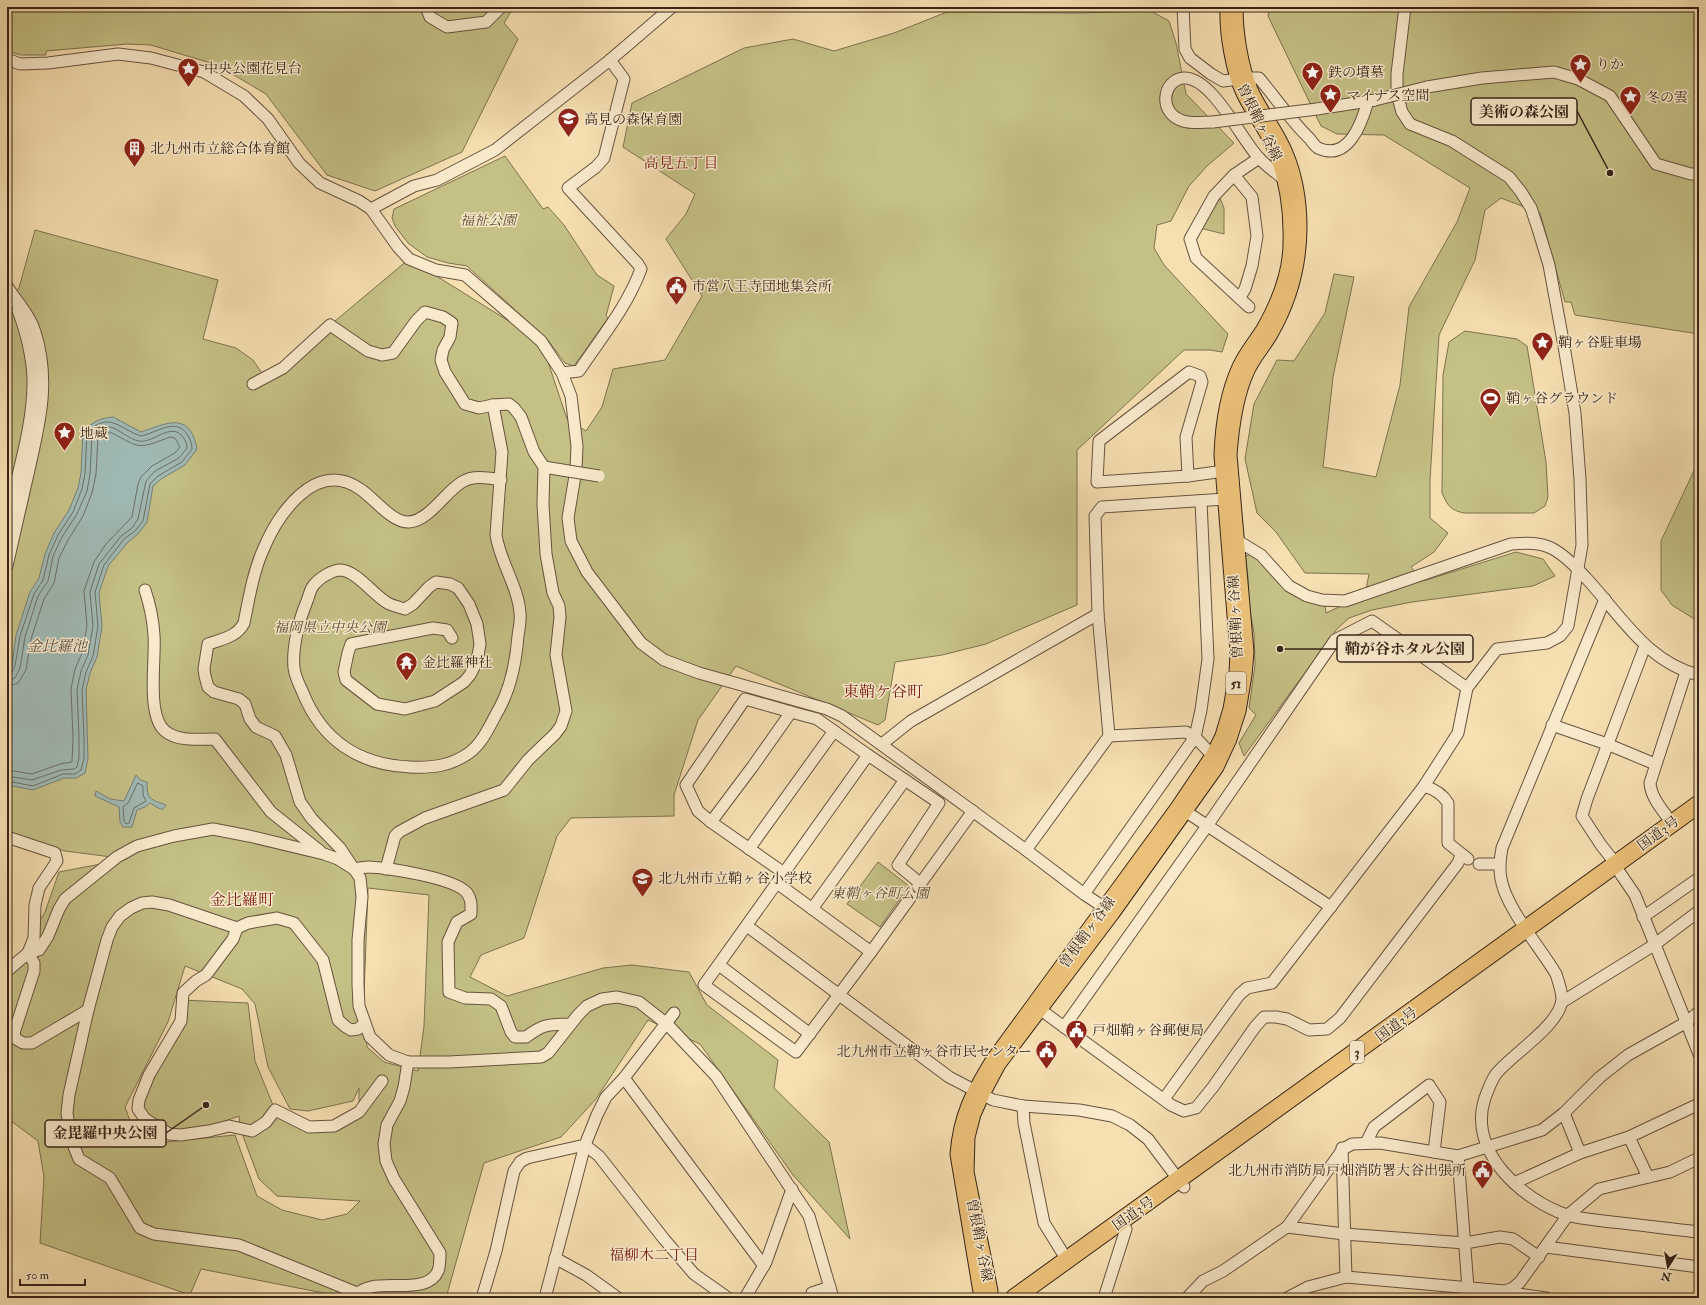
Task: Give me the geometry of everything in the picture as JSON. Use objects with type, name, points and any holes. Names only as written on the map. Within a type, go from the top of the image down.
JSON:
[{"type":"highway","name":"国道3号","points":[[1618,868],[1699,804]]},
{"type":"highway","name":"国道3号","points":[[1014,1298],[1067,1260],[1182,1184],[1618,868],[1699,816]]},
{"type":"highway","name":"国道3号","points":[[1031,1298],[1126,1229],[1182,1184]]},
{"type":"main road","name":"曽根鞘ヶ谷線","points":[[988,1298],[990,1291],[966,1172],[967,1137],[979,1092],[1037,1007],[1108,910],[1185,811],[1216,766],[1230,738],[1238,711],[1246,652],[1230,455],[1230,436],[1247,370],[1276,323],[1289,294],[1299,246],[1297,202],[1293,178],[1279,139],[1243,79],[1230,43],[1228,7]]},
{"type":"main road","name":"曽根鞘ヶ谷線","points":[[1108,910],[1213,756],[1223,736],[1231,709],[1237,674],[1238,652],[1222,455],[1223,435],[1232,390],[1240,367],[1274,310],[1282,292],[1291,245],[1291,226],[1290,202],[1278,156],[1272,141],[1243,92],[1243,79],[1237,42],[1235,7]]},
{"type":"street","points":[[426,7],[430,18],[447,27],[486,22],[501,7]]},
{"type":"street","points":[[371,209],[414,186],[437,180],[495,150],[610,60],[672,7]]},
{"type":"street","points":[[1183,7],[1185,49],[1190,58],[1223,81],[1259,78],[1302,132],[1318,148],[1333,150],[1347,146],[1372,100]]},
{"type":"street","points":[[1164,1099],[1239,995],[1247,988],[1272,983],[1424,786],[1458,733],[1468,688],[1497,649],[1547,643],[1560,636],[1568,626],[1582,545],[1580,479],[1575,413],[1549,265],[1530,208],[1521,192],[1509,177],[1452,141],[1410,124],[1402,112],[1397,94],[1397,74],[1405,7]]},
{"type":"street","points":[[7,59],[20,64],[48,63],[118,54],[151,58],[204,72],[244,96],[268,120],[299,163],[320,183],[359,201],[371,209],[396,244],[409,259],[436,270],[465,276],[541,341],[562,373],[571,396],[576,446],[576,470],[568,518],[571,541],[587,572],[641,643],[664,660],[699,673],[827,709],[842,716],[1084,894],[1108,910]]},
{"type":"street","points":[[562,373],[579,371],[615,319],[635,285],[641,269],[568,188],[596,167],[604,158],[624,79],[610,60]]},
{"type":"street","points":[[1285,180],[1259,158],[1206,88],[1192,78],[1182,78],[1174,82],[1169,88],[1165,102],[1170,114],[1184,122],[1213,122],[1317,109],[1372,100],[1427,87],[1482,78],[1554,72],[1578,79],[1610,96],[1656,164],[1685,173],[1699,174]]},
{"type":"street","points":[[1249,307],[1196,258],[1190,239],[1214,196],[1234,175],[1259,158]]},
{"type":"street","points":[[1234,175],[1252,197],[1257,236],[1252,266],[1245,289],[1240,298]]},
{"type":"street","points":[[7,286],[11,302],[27,337],[33,378],[33,395],[27,434],[7,520]]},
{"type":"street","points":[[7,566],[40,421],[43,393],[41,356],[35,332],[30,320],[11,302]]},
{"type":"street","points":[[253,384],[283,368],[330,325],[368,351],[382,355],[394,353],[425,312],[443,317],[452,323],[450,337],[443,350],[441,360],[445,372],[465,404],[478,408],[509,404],[521,417],[534,452],[544,467],[543,504],[546,554],[553,593],[559,606],[560,617],[556,655],[566,711],[561,726],[555,734],[528,760],[504,790],[425,818],[398,832],[395,836],[386,869]]},
{"type":"street","points":[[1188,476],[1186,437],[1202,382],[1200,376],[1189,372],[1099,440],[1097,482],[1188,476],[1224,471]]},
{"type":"street","points":[[452,638],[447,630],[433,628],[351,644],[344,672],[346,680],[377,704],[405,709],[434,701],[464,682],[470,675],[477,661],[480,644],[477,624],[469,604],[458,588],[450,584],[436,582],[428,586],[413,604],[405,609],[388,603],[350,572],[340,570],[326,575],[313,586],[303,610],[294,650],[294,670],[307,704],[326,732],[335,741],[362,758],[398,766],[433,768],[453,762],[471,752],[483,737],[504,700],[511,681],[516,657],[521,615],[518,597],[497,545],[496,535],[502,452],[492,405]]},
{"type":"street","points":[[544,467],[600,476]]},
{"type":"street","points":[[500,480],[480,477],[462,482],[424,516],[409,522],[396,519],[360,488],[347,482],[330,480],[316,483],[299,494],[273,528],[263,550],[255,571],[244,623],[240,631],[232,636],[208,644],[204,669],[208,687],[214,692],[239,699],[245,704],[250,719],[256,727],[275,736],[286,755],[300,802],[312,819],[340,848],[360,878],[362,897],[358,940],[358,984],[360,1006],[370,1037],[375,1042],[389,1055],[408,1062],[449,1062],[541,1057],[548,1053],[570,1024],[587,1006],[602,999],[617,997],[639,1002],[667,1024],[716,1076],[792,1189],[809,1216],[833,1298]]},
{"type":"street","points":[[1026,850],[1109,736],[1098,614],[1095,516],[1102,507],[1226,499]]},
{"type":"street","points":[[1084,894],[1196,737],[1208,659],[1201,501]]},
{"type":"street","points":[[1238,541],[1261,555],[1289,586],[1307,596],[1322,600],[1345,601],[1511,544],[1532,542],[1553,549],[1578,569],[1645,646],[1661,658],[1686,672],[1699,675]]},
{"type":"street","points":[[146,590],[151,610],[154,636],[153,702],[157,718],[164,730],[176,738],[215,740],[271,812],[324,854]]},
{"type":"street","points":[[1562,1002],[1561,988],[1556,974],[1505,894],[1499,864],[1502,848],[1605,599]]},
{"type":"street","points":[[882,744],[911,721],[1098,614]]},
{"type":"street","points":[[1064,1027],[1207,826],[1335,640],[1372,621],[1468,688]]},
{"type":"street","points":[[1645,646],[1607,744],[1582,816],[1635,895],[1685,1023],[1699,1054]]},
{"type":"street","points":[[1672,824],[1657,802],[1650,783],[1686,672]]},
{"type":"street","points":[[784,873],[711,822],[698,811],[686,785],[745,699],[817,719],[939,803],[898,865],[921,884]]},
{"type":"street","points":[[711,822],[791,712]]},
{"type":"street","points":[[1552,725],[1607,744],[1655,764]]},
{"type":"street","points":[[749,848],[834,731]]},
{"type":"street","points":[[1109,736],[1186,732],[1196,737],[1213,756]]},
{"type":"street","points":[[868,755],[704,985],[796,1052],[921,884],[973,811]]},
{"type":"street","points":[[812,909],[905,780]]},
{"type":"street","points":[[1037,1007],[1164,1099],[1184,1111],[1196,1108],[1213,1087],[1255,1026],[1264,1017],[1287,1019],[1309,1030],[1327,1029],[1340,1018],[1458,863],[1465,857],[1448,843],[1448,803],[1445,797],[1435,790],[1424,786]]},
{"type":"street","points":[[1185,811],[1331,907]]},
{"type":"street","points":[[7,971],[28,953],[38,950],[45,941],[66,899],[117,857],[137,846],[174,836],[213,829],[324,854],[354,869],[368,867],[386,869],[434,878],[452,884],[466,892],[472,902],[471,914],[457,922],[448,942],[449,992],[465,998],[491,999],[501,1006],[511,1032],[515,1037],[526,1037],[539,1027],[570,1024]]},
{"type":"street","points":[[7,838],[55,853],[57,861],[39,888],[35,905],[34,938],[28,953]]},
{"type":"street","points":[[1479,864],[1499,864]]},
{"type":"street","points":[[1643,917],[1699,878]]},
{"type":"street","points":[[777,883],[871,952]]},
{"type":"street","points":[[365,1023],[358,1029],[351,1030],[338,1020],[323,960],[294,923],[277,918],[248,923],[237,928],[170,905],[152,902],[142,903],[131,908],[120,916],[112,927],[107,940],[88,1010],[69,1095],[67,1113],[71,1139],[79,1159],[110,1178],[140,1228],[154,1234],[239,1245],[356,1295],[367,1287],[426,1283],[437,1273],[440,1265],[440,1253],[394,1179],[386,1161],[384,1144],[387,1125],[400,1101],[408,1062]]},
{"type":"street","points":[[1699,911],[1654,945],[1562,1002],[1550,1023],[1497,1074],[1489,1086],[1483,1105],[1481,1123],[1486,1146],[1497,1164],[1514,1183],[1544,1205],[1568,1215],[1699,1232]]},
{"type":"street","points":[[747,926],[949,1077],[993,1100],[1023,1106],[1079,1110],[1112,1116],[1130,1125],[1148,1139],[1182,1184]]},
{"type":"street","points":[[237,928],[233,939],[206,975],[196,981],[183,993],[181,1021],[149,1075],[139,1100],[138,1109],[145,1119],[169,1134],[181,1135],[209,1132],[229,1126],[252,1131],[266,1122],[275,1110],[309,1127],[334,1126],[359,1112],[382,1081]]},
{"type":"street","points":[[28,953],[34,963],[34,971],[14,1033],[16,1039],[23,1043],[32,1043],[88,1010]]},
{"type":"street","points":[[718,965],[810,1034]]},
{"type":"street","points":[[1187,1298],[1203,1282],[1223,1271],[1286,1227],[1342,1148],[1352,1144],[1380,1143],[1458,1156],[1486,1146],[1542,1130],[1564,1113],[1600,1077],[1622,1060],[1685,1023],[1699,1012]]},
{"type":"street","points":[[545,1298],[584,1145],[606,1097],[624,1078],[674,1013]]},
{"type":"street","points":[[624,1078],[764,1266]]},
{"type":"street","points":[[1366,1143],[1374,1126],[1429,1085],[1440,1102],[1434,1152]]},
{"type":"street","points":[[1514,1183],[1580,1153],[1629,1137],[1699,1104]]},
{"type":"street","points":[[1023,1106],[1024,1122],[1044,1223],[1067,1260]]},
{"type":"street","points":[[1564,1113],[1580,1153]]},
{"type":"street","points":[[1629,1137],[1648,1177]]},
{"type":"street","points":[[482,1298],[496,1251],[514,1171],[520,1162],[527,1158],[584,1145],[599,1156],[664,1239],[694,1274],[728,1298]]},
{"type":"street","points":[[1342,1148],[1346,1277]]},
{"type":"street","points":[[1458,1156],[1468,1288]]},
{"type":"street","points":[[1507,1293],[1520,1282],[1568,1215],[1598,1189],[1670,1172],[1699,1158]]},
{"type":"street","points":[[746,1298],[764,1266],[792,1189]]},
{"type":"street","points":[[1286,1227],[1344,1234],[1464,1242],[1500,1237],[1522,1244],[1539,1257]]},
{"type":"street","points":[[1104,1298],[1126,1229]]},
{"type":"street","points":[[1546,1247],[1699,1266]]},
{"type":"street","points":[[555,1258],[586,1275],[618,1298]]},
{"type":"street","points":[[1287,1298],[1308,1287],[1346,1277],[1468,1288],[1546,1298]]},
{"type":"street","points":[[812,1293],[830,1287]]},
{"type":"green space","points":[[7,7],[514,7],[504,23],[518,39],[462,152],[375,191],[327,175],[266,94],[217,65],[151,45],[127,44],[46,51],[46,55],[21,55],[7,51]]},
{"type":"green space","points":[[1270,7],[1699,7],[1699,334],[1575,315],[1571,302],[1565,302],[1540,213],[1501,198],[1485,210],[1475,260],[1439,335],[1430,480],[1430,518],[1448,533],[1434,552],[1411,567],[1423,581],[1516,552],[1543,559],[1555,576],[1533,586],[1412,602],[1372,610],[1349,618],[1337,629],[1244,756],[1239,743],[1256,715],[1249,708],[1255,665],[1254,633],[1249,607],[1248,577],[1245,556],[1252,554],[1258,557],[1266,568],[1325,604],[1326,613],[1341,606],[1364,600],[1369,574],[1305,573],[1276,532],[1257,513],[1245,459],[1254,404],[1277,360],[1294,361],[1325,313],[1334,274],[1354,277],[1333,377],[1323,467],[1376,477],[1400,385],[1409,307],[1457,222],[1470,188],[1384,135],[1337,134],[1321,126],[1268,16]]},
{"type":"green space","name":"福岡県立中央公園","points":[[1151,11],[1169,21],[1176,43],[1186,94],[1234,143],[1207,166],[1189,186],[1171,221],[1157,225],[1154,248],[1164,265],[1228,334],[1222,352],[1210,350],[1184,350],[1077,450],[1077,605],[986,644],[942,655],[895,662],[885,720],[878,725],[736,666],[698,720],[674,795],[674,816],[571,818],[557,836],[524,938],[481,955],[470,977],[507,996],[603,968],[632,965],[689,972],[707,1005],[778,1060],[774,1088],[829,1142],[850,1239],[793,1175],[700,1044],[648,1020],[596,1099],[561,1137],[484,1163],[446,1298],[349,1298],[201,1269],[190,1295],[40,1243],[44,1177],[38,1141],[7,1118],[7,976],[45,912],[59,872],[127,859],[65,851],[7,834],[7,298],[19,288],[35,230],[218,280],[203,339],[236,348],[253,360],[266,379],[409,259],[541,341],[567,419],[586,431],[602,407],[613,369],[665,360],[702,296],[666,239],[686,214],[695,194],[623,147],[632,103],[744,48],[793,39],[834,51],[894,33],[947,12],[1078,13]],"holes":[[[368,888],[429,895],[424,1026],[418,1071],[384,1062],[367,1047],[364,996]],[[185,966],[242,989],[255,1004],[268,1067],[290,1109],[308,1111],[353,1101],[359,1088],[359,1112],[334,1126],[309,1127],[275,1110],[255,1061],[248,1003],[182,1000],[181,1021],[139,1100],[145,1119],[189,1134],[239,1116],[240,1128],[259,1179],[277,1196],[360,1201],[347,1214],[322,1220],[282,1210],[257,1196],[235,1135],[156,1143],[133,1129],[125,1107],[168,1022]]]},
{"type":"green space","name":"福祉公園","points":[[505,156],[543,209],[548,207],[564,225],[597,275],[614,286],[606,316],[608,318],[574,366],[565,363],[547,339],[467,266],[448,263],[427,257],[408,243],[395,226],[392,218],[394,209]]},
{"type":"green space","points":[[1219,196],[1224,208],[1224,234],[1200,228]]},
{"type":"green space","name":"鞘ヶ谷グラウンド","points":[[1465,331],[1517,339],[1527,346],[1546,462],[1548,497],[1545,506],[1534,513],[1464,513],[1452,509],[1442,493],[1443,375],[1449,342]]},
{"type":"green space","points":[[1699,460],[1699,622],[1672,605],[1661,590],[1661,541]]},
{"type":"green space","name":"東鞘ヶ谷町公園","points":[[878,862],[909,886],[880,927],[847,904]]},
{"type":"water","name":"金比羅池","points":[[113,417],[141,432],[168,423],[183,425],[189,429],[194,437],[197,449],[185,465],[161,479],[153,486],[147,522],[138,534],[128,542],[108,566],[99,593],[102,626],[97,657],[90,673],[86,690],[88,758],[85,773],[76,778],[64,778],[33,790],[7,785],[7,675],[12,666],[16,635],[30,592],[39,578],[45,554],[54,533],[69,510],[78,488],[81,473],[83,431],[97,421],[104,418]]},
{"type":"water","points":[[136,775],[140,780],[147,782],[150,798],[166,805],[163,809],[160,809],[150,803],[137,810],[132,827],[123,827],[120,822],[119,807],[95,796],[96,791],[110,799],[124,801]]},
{"type":"place","name":"りか","points":[[1581,84]]},
{"type":"place","name":"中央公園花見台","points":[[189,88]]},
{"type":"place","name":"鉄の墳墓","points":[[1313,92]]},
{"type":"place","name":"マイナス空間","points":[[1331,114]]},
{"type":"place","name":"冬の雲","points":[[1631,116]]},
{"type":"place","name":"高見の森保育園","points":[[569,138]]},
{"type":"place","name":"北九州市立総合体育館","points":[[134,168]]},
{"type":"place","name":"美術の森公園","points":[[1610,173]]},
{"type":"place","name":"市営八王寺団地集会所","points":[[676,306]]},
{"type":"place","name":"鞘ヶ谷駐車場","points":[[1543,362]]},
{"type":"place","name":"鞘ヶ谷グラウンド","points":[[1491,418]]},
{"type":"place","name":"地蔵","points":[[64,452]]},
{"type":"place","name":"鞘が谷ホタル公園","points":[[1280,649]]},
{"type":"place","name":"金比羅神社","points":[[406,682]]},
{"type":"place","name":"北九州市立鞘ヶ谷小学校","points":[[643,898]]},
{"type":"place","name":"戸畑鞘ヶ谷郵便局","points":[[1077,1050]]},
{"type":"place","name":"北九州市立鞘ヶ谷市民センター","points":[[1047,1070]]},
{"type":"place","name":"金毘羅中央公園","points":[[206,1105]]},
{"type":"place","name":"北九州市消防局戸畑消防署大谷出張所","points":[[1482,1190]]},
{"type":"district","name":"高見五丁目","points":[[681,163]]},
{"type":"district","name":"東鞘ケ谷町","points":[[883,691]]},
{"type":"district","name":"金比羅町","points":[[242,899]]},
{"type":"district","name":"福柳木二丁目","points":[[654,1255]]}]
